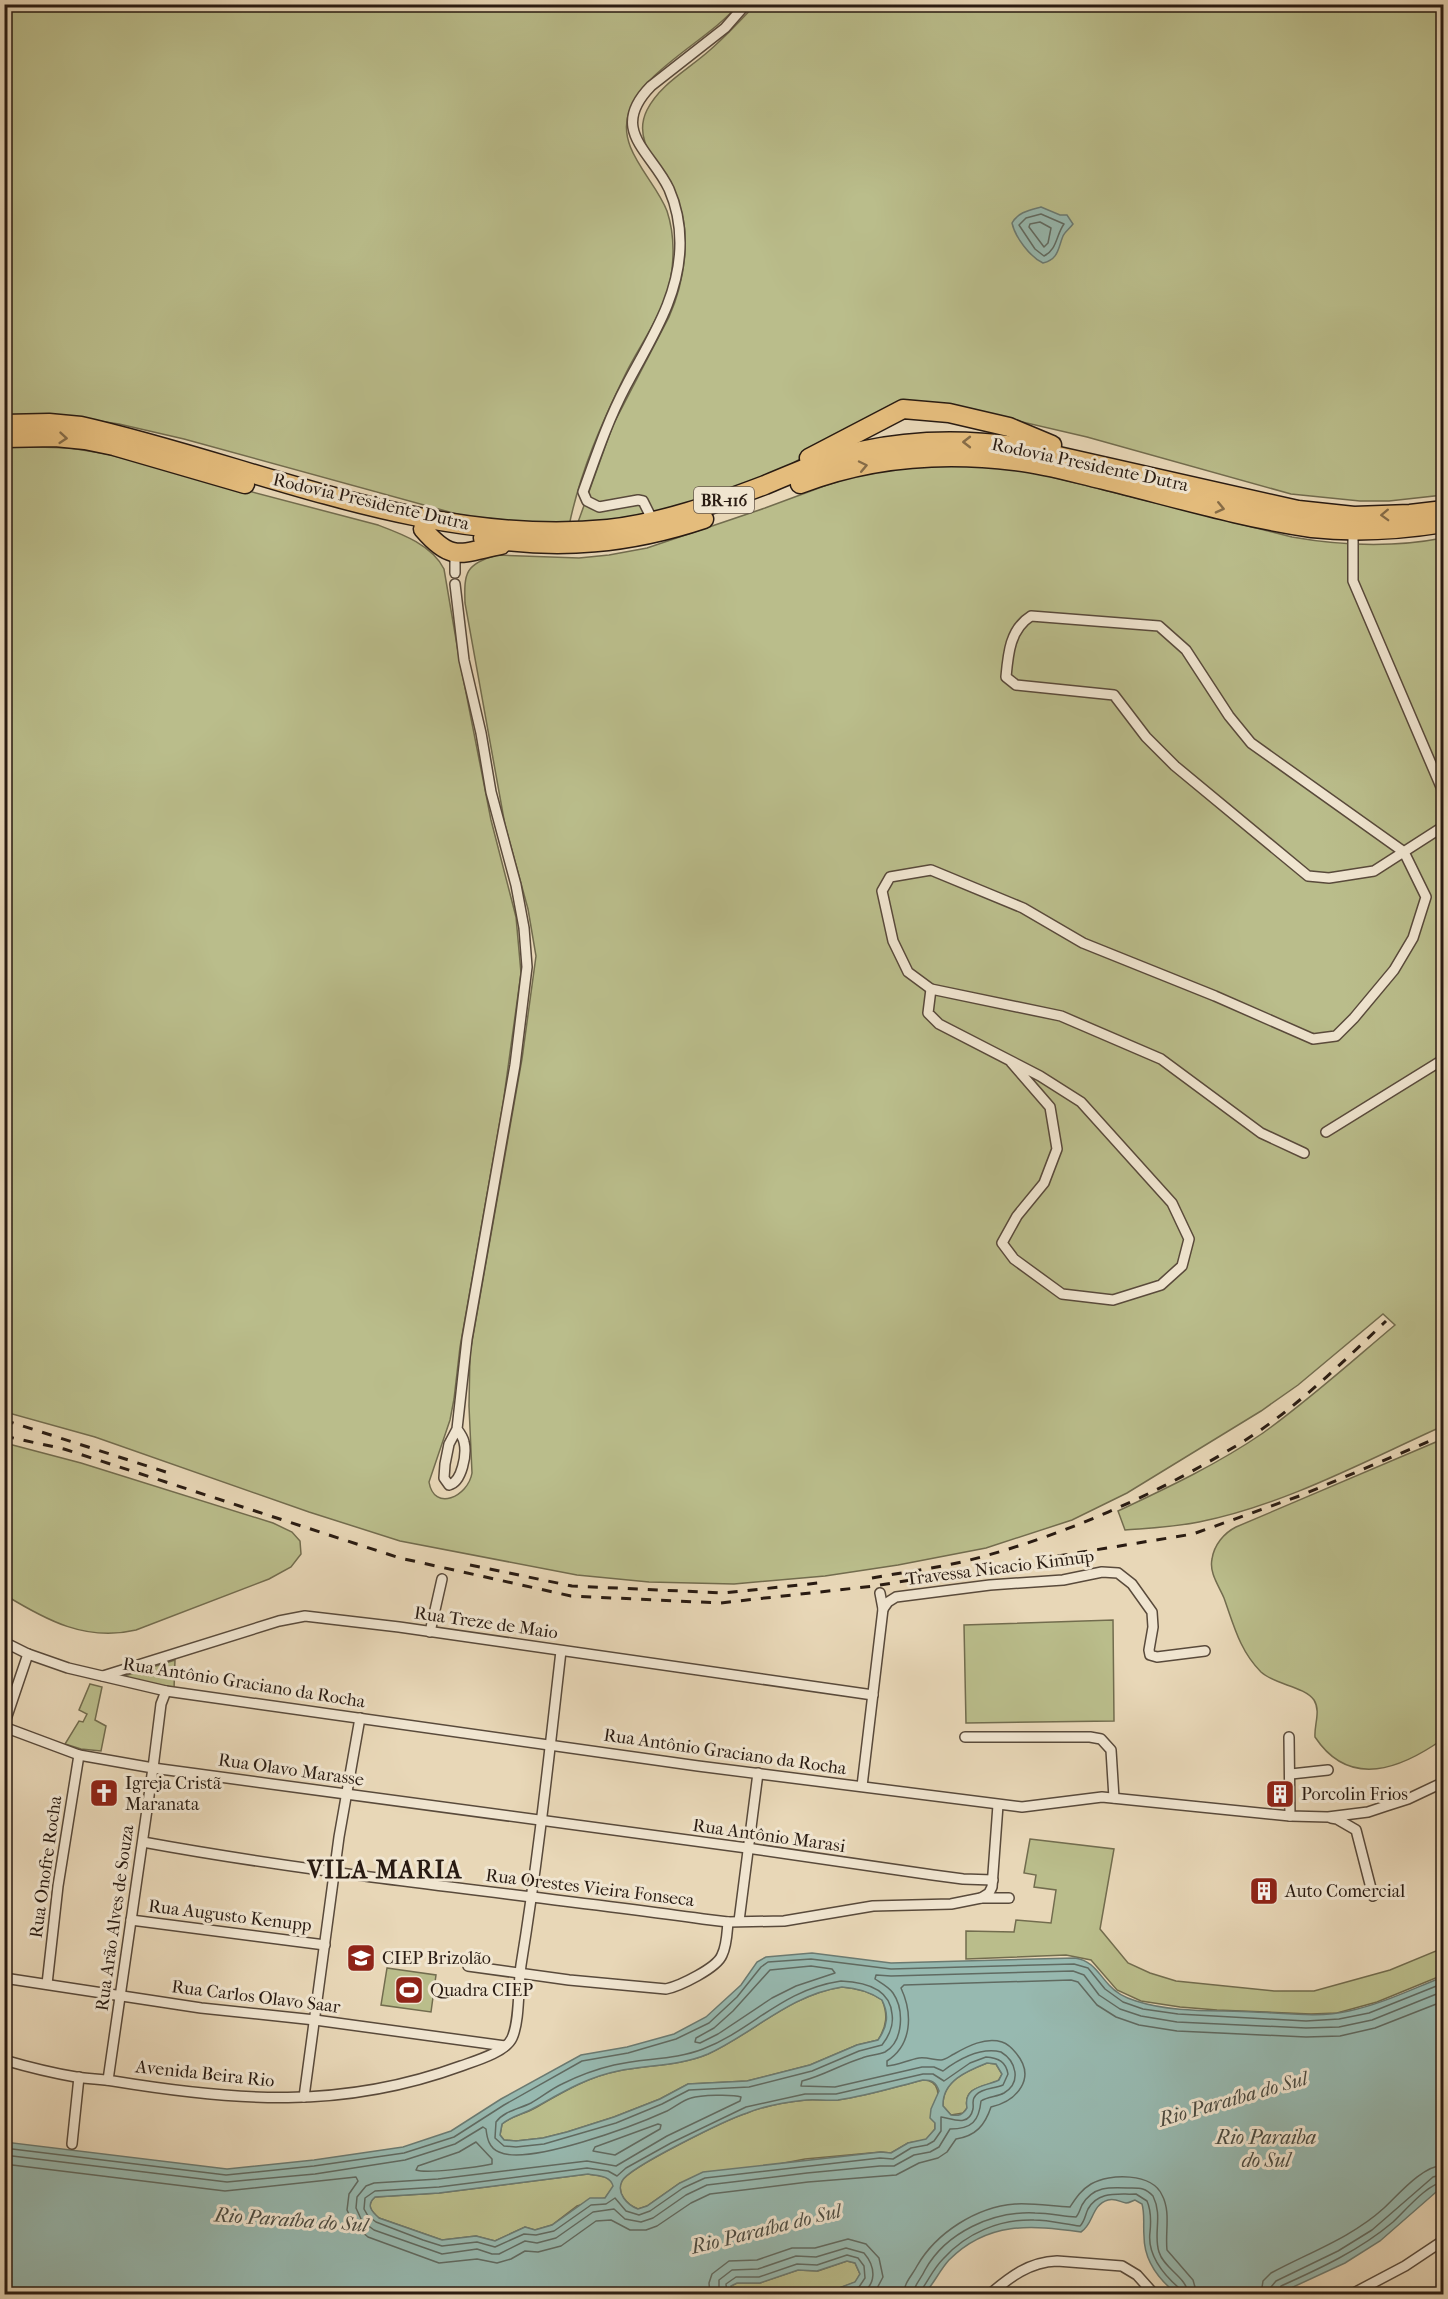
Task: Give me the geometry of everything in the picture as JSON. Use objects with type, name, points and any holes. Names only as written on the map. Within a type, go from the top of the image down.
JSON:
[{"type":"highway","points":[[764,485],[903,409],[949,413],[1009,427],[1092,462]]},
{"type":"highway","name":"Rodovia Presidente Dutra","points":[[4,424],[49,423],[81,426],[351,501],[425,518],[490,528],[574,531],[610,529],[696,510],[811,466],[859,451],[905,444],[980,442],[1014,446],[1092,462],[1298,510],[1354,516],[1443,510]]},
{"type":"highway","name":"Rodovia Presidente Dutra","points":[[4,438],[56,437],[85,440],[114,446],[298,498],[423,529],[513,543],[602,543],[635,538],[668,531],[818,477],[865,465],[916,458],[955,456],[1015,461],[1057,468],[1312,528],[1353,530],[1413,528],[1443,523]]},
{"type":"highway","points":[[423,529],[440,548],[456,554],[513,543]]},
{"type":"street","points":[[652,521],[643,501],[599,507],[587,501],[583,492],[603,435],[658,327],[673,292],[679,266],[678,223],[674,203],[668,188],[635,138],[634,112],[642,96],[651,86],[725,28],[746,4]]},
{"type":"street","points":[[1353,530],[1353,580],[1443,794]]},
{"type":"street","points":[[455,573],[456,554]]},
{"type":"street","points":[[455,584],[464,660],[481,733],[491,792],[516,885],[524,928],[527,967],[515,1065],[467,1339],[457,1429],[451,1438],[445,1464],[444,1478],[449,1485],[454,1484],[459,1478],[464,1451],[464,1440],[457,1429]]},
{"type":"street","points":[[1304,1153],[1261,1133],[1161,1059],[1061,1016],[931,989],[908,972],[893,941],[882,891],[890,877],[931,870],[1023,908],[1083,943],[1215,996],[1313,1039],[1336,1035],[1354,1018],[1394,970],[1413,939],[1426,897],[1404,852],[1251,742],[1229,716],[1186,650],[1159,626],[1031,616],[1020,622],[1008,650],[1005,677],[1016,685],[1114,695],[1146,736],[1175,766],[1308,876],[1329,878],[1374,871],[1404,852],[1443,826]]},
{"type":"street","points":[[931,989],[928,1013],[939,1024],[1011,1062],[1082,1102],[1172,1203],[1190,1239],[1182,1266],[1161,1285],[1113,1300],[1062,1294],[1014,1259],[1002,1243],[1017,1216],[1044,1183],[1057,1149],[1050,1107],[1011,1062]]},
{"type":"street","points":[[1326,1132],[1443,1059]]},
{"type":"street","name":"Travessa Nicacio Kinnup","points":[[883,1609],[896,1597],[990,1585],[1063,1580],[1111,1572],[1124,1576],[1152,1612],[1154,1618],[1150,1655],[1161,1657],[1205,1651]]},
{"type":"street","points":[[430,1632],[442,1579]]},
{"type":"street","points":[[862,1786],[883,1609],[880,1593]]},
{"type":"street","name":"Rua Treze de Maio","points":[[101,1677],[279,1620],[295,1617],[330,1619],[430,1632],[873,1695]]},
{"type":"street","name":"Rua Antônio Graciano da Rocha","points":[[4,1642],[28,1654],[101,1677],[166,1691],[998,1804],[1035,1807],[1086,1798],[1113,1798],[1290,1816],[1323,1817],[1348,1815],[1386,1806],[1408,1799],[1443,1782]]},
{"type":"street","points":[[505,2046],[511,2040],[514,2032],[520,1972],[542,1822],[561,1651]]},
{"type":"street","points":[[4,1726],[28,1654]]},
{"type":"street","name":"Rua Arão Alves de Souza","points":[[108,2080],[161,1704],[166,1691]]},
{"type":"street","points":[[304,2097],[345,1794],[360,1718]]},
{"type":"street","name":"Rua Olavo Marasse","points":[[4,1726],[79,1755],[153,1768],[542,1822]]},
{"type":"street","points":[[965,1737],[1101,1739],[1111,1750],[1113,1798]]},
{"type":"street","points":[[1289,1737],[1290,1816]]},
{"type":"street","name":"Rua Onofre Rocha","points":[[47,1984],[58,1886],[79,1755]]},
{"type":"street","points":[[1291,1774],[1328,1770]]},
{"type":"street","points":[[740,1921],[747,1848],[758,1773]]},
{"type":"street","points":[[981,1898],[989,1893],[992,1883],[998,1804]]},
{"type":"street","points":[[1323,1817],[1337,1819],[1356,1830],[1373,1896]]},
{"type":"street","name":"Rua Antônio Marasi","points":[[542,1822],[992,1883]]},
{"type":"street","name":"Rua Orestes Vieira Fonseca","points":[[143,1842],[334,1872],[728,1922],[784,1921],[873,1906],[951,1904],[981,1898],[1009,1898]]},
{"type":"street","name":"Rua Augusto Kenupp","points":[[131,1920],[325,1945]]},
{"type":"street","points":[[468,1966],[638,1987],[672,1988],[706,1970],[719,1960],[723,1953],[728,1922]]},
{"type":"street","name":"Rua Carlos Olavo Saar","points":[[4,1978],[201,2008],[315,2020],[505,2046]]},
{"type":"street","name":"Avenida Beira Rio","points":[[4,2060],[79,2078],[226,2097],[263,2099],[362,2092],[408,2083],[485,2057],[505,2046]]},
{"type":"street","points":[[72,2144],[79,2078]]},
{"type":"street","points":[[1352,2295],[1406,2266],[1443,2240]]},
{"type":"street","points":[[990,2295],[1004,2282],[1028,2267],[1047,2261],[1057,2261],[1122,2266],[1137,2275],[1154,2295]]},
{"type":"green space","points":[[5,5],[738,5],[726,18],[662,68],[637,96],[629,112],[626,126],[632,151],[661,199],[669,218],[673,255],[670,283],[654,323],[626,373],[593,448],[579,486],[569,526],[464,516],[184,439],[119,424],[59,415],[5,417]]},
{"type":"green space","points":[[755,5],[1443,5],[1443,495],[1389,501],[1360,501],[1291,494],[1087,437],[984,413],[930,404],[836,439],[768,477],[662,513],[577,525],[613,425],[669,317],[682,275],[685,229],[673,190],[646,146],[643,122],[647,110],[659,92],[716,45]]},
{"type":"green space","points":[[4,446],[70,448],[107,454],[378,525],[424,547],[432,553],[444,569],[491,820],[516,917],[521,973],[503,1104],[460,1347],[454,1399],[450,1420],[429,1482],[437,1497],[444,1499],[451,1498],[464,1489],[472,1473],[469,1406],[470,1353],[522,1059],[536,956],[528,909],[505,825],[465,603],[466,577],[473,566],[486,558],[497,555],[579,558],[647,548],[827,485],[865,473],[904,466],[1004,465],[1311,540],[1349,544],[1386,544],[1443,538],[1443,1426],[1324,1481],[1262,1505],[1199,1522],[1125,1530],[1118,1511],[1210,1465],[1263,1433],[1395,1325],[1383,1314],[1298,1385],[1261,1411],[1127,1493],[1072,1520],[986,1548],[898,1565],[825,1576],[734,1584],[649,1582],[577,1575],[400,1541],[309,1512],[95,1437],[5,1412]]},
{"type":"green space","points":[[1443,1439],[1443,1739],[1394,1765],[1377,1769],[1360,1769],[1344,1764],[1329,1753],[1315,1737],[1317,1709],[1314,1700],[1297,1688],[1274,1680],[1261,1672],[1248,1656],[1238,1638],[1213,1574],[1211,1564],[1213,1554],[1220,1540],[1236,1527]]},
{"type":"green space","points":[[5,1443],[81,1463],[273,1523],[292,1532],[300,1541],[301,1554],[291,1567],[269,1579],[136,1630],[118,1633],[83,1631],[51,1620],[5,1595]]},
{"type":"green space","points":[[1113,1620],[1114,1721],[966,1723],[964,1625]]},
{"type":"green space","points":[[175,1660],[174,1689],[121,1677]]},
{"type":"green space","points":[[90,1684],[102,1687],[95,1720],[106,1726],[101,1751],[81,1749],[65,1744],[79,1721],[83,1722],[87,1714],[79,1710]]},
{"type":"green space","points":[[1030,1839],[1114,1849],[1100,1929],[1128,1963],[1150,1973],[1176,1981],[1274,1991],[1314,1991],[1390,1970],[1443,1948],[1443,1975],[1377,2002],[1337,2013],[1311,2014],[1217,2010],[1141,2001],[1117,1990],[1091,1960],[1066,1955],[966,1959],[966,1931],[1014,1932],[1016,1920],[1051,1923],[1056,1890],[1034,1887],[1036,1875],[1024,1873]]},
{"type":"green space","name":"Quadra CIEP","points":[[387,1968],[436,1975],[431,2012],[381,2005]]},
{"type":"green space","points":[[842,1987],[863,1991],[882,2000],[886,2020],[878,2040],[857,2045],[810,2065],[747,2081],[688,2084],[660,2099],[567,2132],[516,2141],[504,2140],[500,2135],[502,2124],[506,2121],[585,2081],[618,2071],[675,2063],[708,2054],[788,2006],[823,1991]]},
{"type":"green space","points":[[987,2063],[996,2064],[1002,2074],[998,2081],[971,2091],[968,2095],[967,2108],[963,2113],[951,2115],[943,2106],[946,2090],[957,2078]]},
{"type":"green space","points":[[923,2080],[931,2081],[938,2091],[935,2129],[926,2140],[908,2143],[891,2153],[805,2159],[680,2183],[647,2206],[638,2209],[627,2202],[620,2190],[622,2181],[642,2165],[701,2133],[747,2113],[791,2102],[849,2098]]},
{"type":"green space","points":[[588,2174],[603,2177],[612,2182],[614,2186],[605,2198],[577,2206],[552,2225],[535,2230],[525,2227],[495,2241],[476,2236],[442,2240],[379,2218],[370,2205],[375,2197],[439,2193]]},
{"type":"green space","points":[[847,2261],[855,2263],[860,2274],[856,2282],[823,2294],[732,2293],[731,2286],[737,2283],[760,2283],[798,2270],[818,2271]]},
{"type":"water","points":[[1041,207],[1060,215],[1067,215],[1073,224],[1063,236],[1055,256],[1043,263],[1024,246],[1012,223],[1021,214]]},
{"type":"water","name":"Rio Paraiba do Sul","points":[[812,1953],[891,1963],[1075,1958],[1091,1964],[1118,1993],[1150,2005],[1195,2010],[1302,2014],[1337,2013],[1361,2008],[1443,1977],[1443,2186],[1380,2241],[1345,2263],[1278,2294],[1177,2294],[1158,2275],[1149,2261],[1145,2245],[1142,2204],[1135,2200],[1126,2203],[1113,2199],[1102,2202],[1098,2206],[1081,2232],[1045,2228],[1011,2229],[979,2238],[949,2260],[924,2294],[823,2294],[855,2282],[860,2274],[855,2263],[847,2261],[817,2271],[798,2270],[760,2283],[737,2283],[731,2286],[735,2294],[5,2294],[5,2142],[227,2169],[314,2160],[403,2147],[451,2131],[501,2099],[581,2055],[627,2047],[674,2034],[706,2017],[741,1985],[757,1962],[766,1957]],"holes":[[[842,1987],[853,1988],[868,1992],[882,2000],[886,2010],[886,2020],[884,2030],[878,2040],[857,2045],[810,2065],[747,2081],[688,2084],[660,2099],[567,2132],[516,2141],[504,2140],[500,2135],[502,2124],[506,2121],[585,2081],[618,2071],[675,2063],[708,2054],[788,2006],[823,1991]],[[987,2063],[996,2064],[1002,2074],[999,2080],[971,2091],[968,2095],[967,2108],[962,2114],[951,2115],[943,2106],[944,2097],[951,2084],[964,2074]],[[923,2080],[933,2082],[939,2091],[931,2109],[930,2118],[935,2123],[935,2129],[926,2139],[908,2143],[891,2153],[881,2152],[703,2172],[680,2183],[647,2206],[638,2209],[627,2202],[620,2190],[622,2181],[642,2165],[701,2133],[747,2113],[791,2102],[838,2100]],[[588,2174],[606,2178],[613,2186],[605,2198],[590,2198],[552,2225],[535,2230],[525,2227],[495,2241],[476,2236],[442,2240],[379,2218],[370,2205],[375,2197],[439,2193]]]},
{"type":"railway","points":[[872,1578],[958,1563],[1006,1550],[1077,1525],[1146,1495],[1212,1460],[1282,1415],[1318,1385],[1386,1321]]},
{"type":"railway","points":[[4,1420],[169,1473]]},
{"type":"railway","points":[[4,1436],[64,1449],[400,1558],[571,1596],[720,1603],[874,1586],[1193,1534],[1302,1495],[1444,1435]]},
{"type":"railway","points":[[470,1565],[572,1586],[724,1593],[818,1583]]},
{"type":"place","name":"Igreja Cristã Maranata","points":[[104,1793]]},
{"type":"place","name":"Porcolin Frios","points":[[1280,1794]]},
{"type":"place","name":"Auto Comercial","points":[[1264,1891]]},
{"type":"place","name":"CIEP Brizolão","points":[[361,1958]]},
{"type":"place","name":"Quadra CIEP","points":[[409,1990]]},
{"type":"district","name":"VILA MARIA","points":[[385,1870]]},
{"type":"water label","name":"Rio Paraíba do Sul","points":[[1233,2099]]},
{"type":"water label","name":"Rio Paraíba do Sul","points":[[291,2220]]},
{"type":"water label","name":"Rio Paraíba do Sul","points":[[766,2229]]}]
